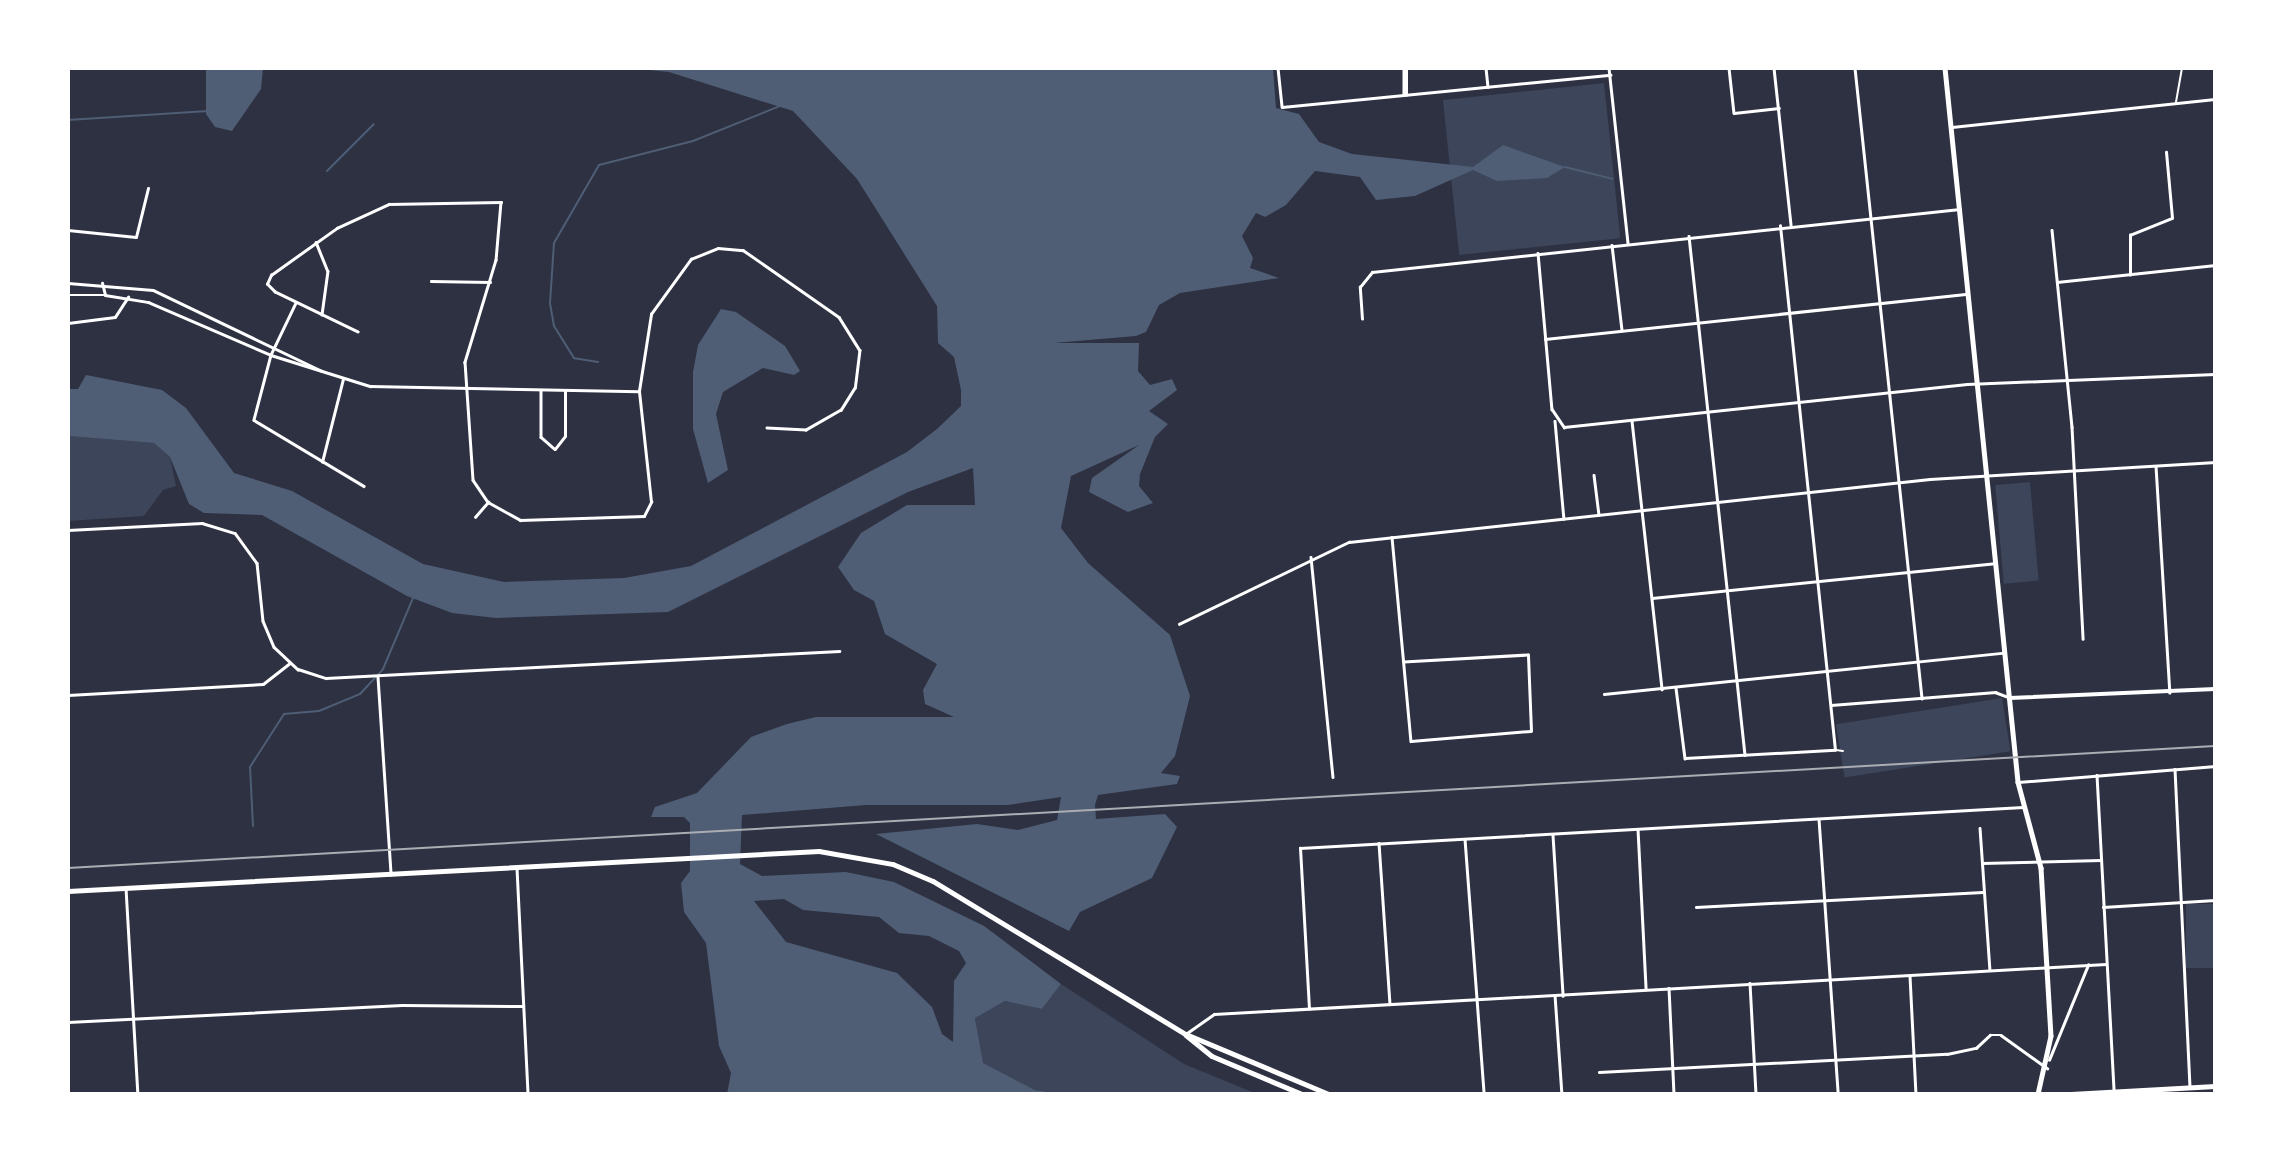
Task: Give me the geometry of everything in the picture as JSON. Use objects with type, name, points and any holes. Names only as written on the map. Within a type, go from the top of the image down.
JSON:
[{"type":"main road","points":[[1945,68],[2018,782],[2040,860],[2049,1060],[2038,1094]]},
{"type":"main road","points":[[68,891],[677,860],[819,850],[893,864],[933,881],[1186,1034],[1329,1094]]},
{"type":"main road","points":[[1186,1034],[1213,1056],[1302,1094]]},
{"type":"main road","points":[[2071,1094],[2215,1086]]},
{"type":"street","points":[[1278,68],[1282,107],[1610,75]]},
{"type":"street","points":[[1405,68],[1399,82],[1406,95]]},
{"type":"street","points":[[1405,68],[1406,95]]},
{"type":"street","points":[[1486,68],[1488,87]]},
{"type":"street","points":[[1609,68],[1628,243]]},
{"type":"street","points":[[1730,68],[1734,113],[1779,108]]},
{"type":"street","points":[[1774,68],[1791,225]]},
{"type":"street","points":[[1855,68],[1922,698]]},
{"type":"street","points":[[1952,127],[2215,99]]},
{"type":"street","points":[[2130,275],[2130,235],[2172,218],[2166,152]]},
{"type":"street","points":[[68,230],[136,237],[148,188]]},
{"type":"street","points":[[358,332],[296,303],[267,284],[275,270],[316,242],[389,204],[501,202],[490,282],[470,341],[464,390],[467,458],[488,502],[520,520],[547,523],[649,512],[639,391],[642,347],[663,290],[701,253],[743,250],[839,317],[860,350],[855,388],[841,410],[806,430],[767,428]]},
{"type":"street","points":[[1362,319],[1360,287],[1372,272],[1870,216],[1960,209]]},
{"type":"street","points":[[1676,688],[1685,758],[1745,757],[1835,750],[1780,226]]},
{"type":"street","points":[[2052,230],[2067,382],[2083,639]]},
{"type":"street","points":[[1689,236],[1745,757]]},
{"type":"street","points":[[316,242],[328,271],[322,315]]},
{"type":"street","points":[[1612,244],[1622,330]]},
{"type":"street","points":[[1538,253],[1564,519]]},
{"type":"street","points":[[2057,282],[2215,265]]},
{"type":"street","points":[[431,281],[490,282]]},
{"type":"street","points":[[68,283],[102,283],[153,290],[275,343],[330,375]]},
{"type":"street","points":[[102,283],[105,295]]},
{"type":"street","points":[[1545,339],[1968,294]]},
{"type":"street","points":[[68,295],[128,297],[271,355],[343,379],[464,390],[639,391]]},
{"type":"street","points":[[68,323],[115,317],[128,297]]},
{"type":"street","points":[[296,303],[275,343],[254,420],[364,486]]},
{"type":"street","points":[[1555,418],[1559,424],[1632,421],[1889,393],[2215,374]]},
{"type":"street","points":[[322,462],[343,379]]},
{"type":"street","points":[[541,390],[541,437],[555,449],[564,442],[565,391]]},
{"type":"street","points":[[1632,421],[1662,689]]},
{"type":"street","points":[[1179,624],[1341,543],[1898,483],[1985,475],[2215,462]]},
{"type":"street","points":[[2156,466],[2169,693]]},
{"type":"street","points":[[1594,475],[1599,515]]},
{"type":"street","points":[[475,517],[488,502]]},
{"type":"street","points":[[68,530],[202,523],[235,533],[257,563],[266,632],[290,663],[326,678],[839,651]]},
{"type":"street","points":[[1392,537],[1411,741],[1531,731],[1528,655],[1404,662]]},
{"type":"street","points":[[1311,557],[1333,777]]},
{"type":"street","points":[[1652,598],[1994,563]]},
{"type":"street","points":[[1604,694],[2004,653]]},
{"type":"street","points":[[68,695],[263,684],[290,663]]},
{"type":"street","points":[[378,677],[391,875]]},
{"type":"street","points":[[1830,705],[1995,692],[2010,698],[2215,690]]},
{"type":"street","points":[[2018,782],[2215,766]]},
{"type":"street","points":[[2175,769],[2190,1086]]},
{"type":"street","points":[[2097,775],[2114,1092]]},
{"type":"street","points":[[1309,1009],[1300,848],[2023,807]]},
{"type":"street","points":[[1819,819],[1838,1094]]},
{"type":"street","points":[[1980,828],[1990,970]]},
{"type":"street","points":[[1638,830],[1646,989]]},
{"type":"street","points":[[1553,834],[1563,996]]},
{"type":"street","points":[[1465,839],[1484,1094]]},
{"type":"street","points":[[1379,843],[1390,1004]]},
{"type":"street","points":[[1982,863],[2101,860]]},
{"type":"street","points":[[517,868],[528,1094]]},
{"type":"street","points":[[126,888],[138,1094]]},
{"type":"street","points":[[1696,907],[1983,891]]},
{"type":"street","points":[[2104,907],[2215,900]]},
{"type":"street","points":[[1186,1034],[1214,1014],[2106,964]]},
{"type":"street","points":[[2049,1060],[2066,1028],[2088,965]]},
{"type":"street","points":[[1910,976],[1916,1094]]},
{"type":"street","points":[[1750,983],[1756,1094]]},
{"type":"street","points":[[1669,988],[1674,1094]]},
{"type":"street","points":[[1556,995],[1562,1094]]},
{"type":"street","points":[[68,1022],[401,1005],[523,1006]]},
{"type":"street","points":[[1599,1072],[1967,1051],[1990,1035],[2001,1035],[2048,1068]]},
{"type":"lane","points":[[2176,103],[2182,68]]},
{"type":"lane","points":[[1835,750],[1843,751]]},
{"type":"shaded area","points":[[206,68],[263,68],[261,89],[232,131],[215,127],[206,114]]},
{"type":"shaded area","points":[[628,68],[1273,68],[1276,108],[1299,114],[1319,142],[1352,154],[1473,167],[1503,145],[1565,167],[1547,178],[1497,181],[1473,170],[1415,196],[1376,200],[1360,177],[1315,171],[1286,205],[1265,217],[1256,213],[1242,236],[1253,258],[1250,268],[1279,278],[1180,293],[1159,305],[1146,332],[1136,336],[1054,343],[1139,343],[1138,371],[1150,385],[1172,379],[1177,390],[1149,411],[1168,424],[1155,437],[1140,474],[1139,486],[1153,503],[1128,512],[1089,492],[1092,478],[1139,445],[1071,476],[1061,528],[1088,563],[1170,635],[1190,696],[1175,756],[1161,773],[1180,776],[1177,784],[1098,795],[1095,805],[1096,819],[1165,814],[1177,827],[1152,878],[1080,912],[1069,931],[876,834],[977,824],[1018,830],[1057,820],[1061,797],[1008,805],[866,805],[742,815],[740,864],[762,876],[846,872],[894,882],[984,926],[1061,984],[1042,1009],[1005,1001],[975,1018],[983,1063],[1035,1090],[1059,1094],[727,1094],[731,1073],[719,1046],[706,943],[684,912],[681,883],[690,871],[690,823],[684,817],[651,817],[655,807],[697,793],[751,737],[787,724],[816,717],[954,717],[925,704],[923,690],[937,664],[885,634],[874,601],[854,590],[838,567],[861,533],[907,505],[975,505],[973,468],[908,492],[668,612],[496,618],[452,613],[407,596],[262,515],[204,513],[189,504],[170,457],[154,443],[68,436],[68,389],[78,389],[86,375],[162,390],[186,408],[234,473],[292,491],[423,564],[504,582],[624,578],[691,566],[907,452],[961,406],[961,390],[954,357],[938,343],[937,306],[857,179],[793,111],[669,72]],"holes":[[[784,899],[803,910],[879,917],[899,933],[929,936],[959,951],[966,963],[954,981],[953,1042],[942,1034],[932,1007],[897,973],[786,942],[754,901]]]},
{"type":"shaded area","points":[[1604,83],[1620,238],[1459,255],[1443,100]]},
{"type":"shaded area","points":[[721,309],[736,312],[785,346],[800,371],[794,375],[763,368],[723,392],[716,414],[728,470],[708,483],[693,429],[693,372],[698,345]]},
{"type":"shaded area","points":[[68,436],[154,443],[170,457],[176,486],[163,490],[144,516],[68,521]]},
{"type":"shaded area","points":[[2030,482],[2039,581],[2004,584],[1995,485]]},
{"type":"shaded area","points":[[2002,698],[2010,751],[1845,778],[1836,724]]},
{"type":"shaded area","points":[[2186,904],[2215,904],[2215,968],[2186,968]]},
{"type":"shaded area","points":[[1061,984],[1184,1064],[1257,1094],[1059,1094],[1035,1090],[982,1064],[975,1017],[1005,1001],[1042,1009]]},
{"type":"waterway","points":[[598,362],[574,358],[554,326],[550,303],[554,243],[599,165],[693,141],[780,106]]},
{"type":"waterway","points":[[68,120],[208,111]]},
{"type":"waterway","points":[[327,171],[374,124]]},
{"type":"waterway","points":[[1565,167],[1613,179]]},
{"type":"waterway","points":[[253,826],[250,767],[284,714],[319,711],[360,694],[383,669],[413,598]]},
{"type":"railway","points":[[68,868],[2215,746]]}]
